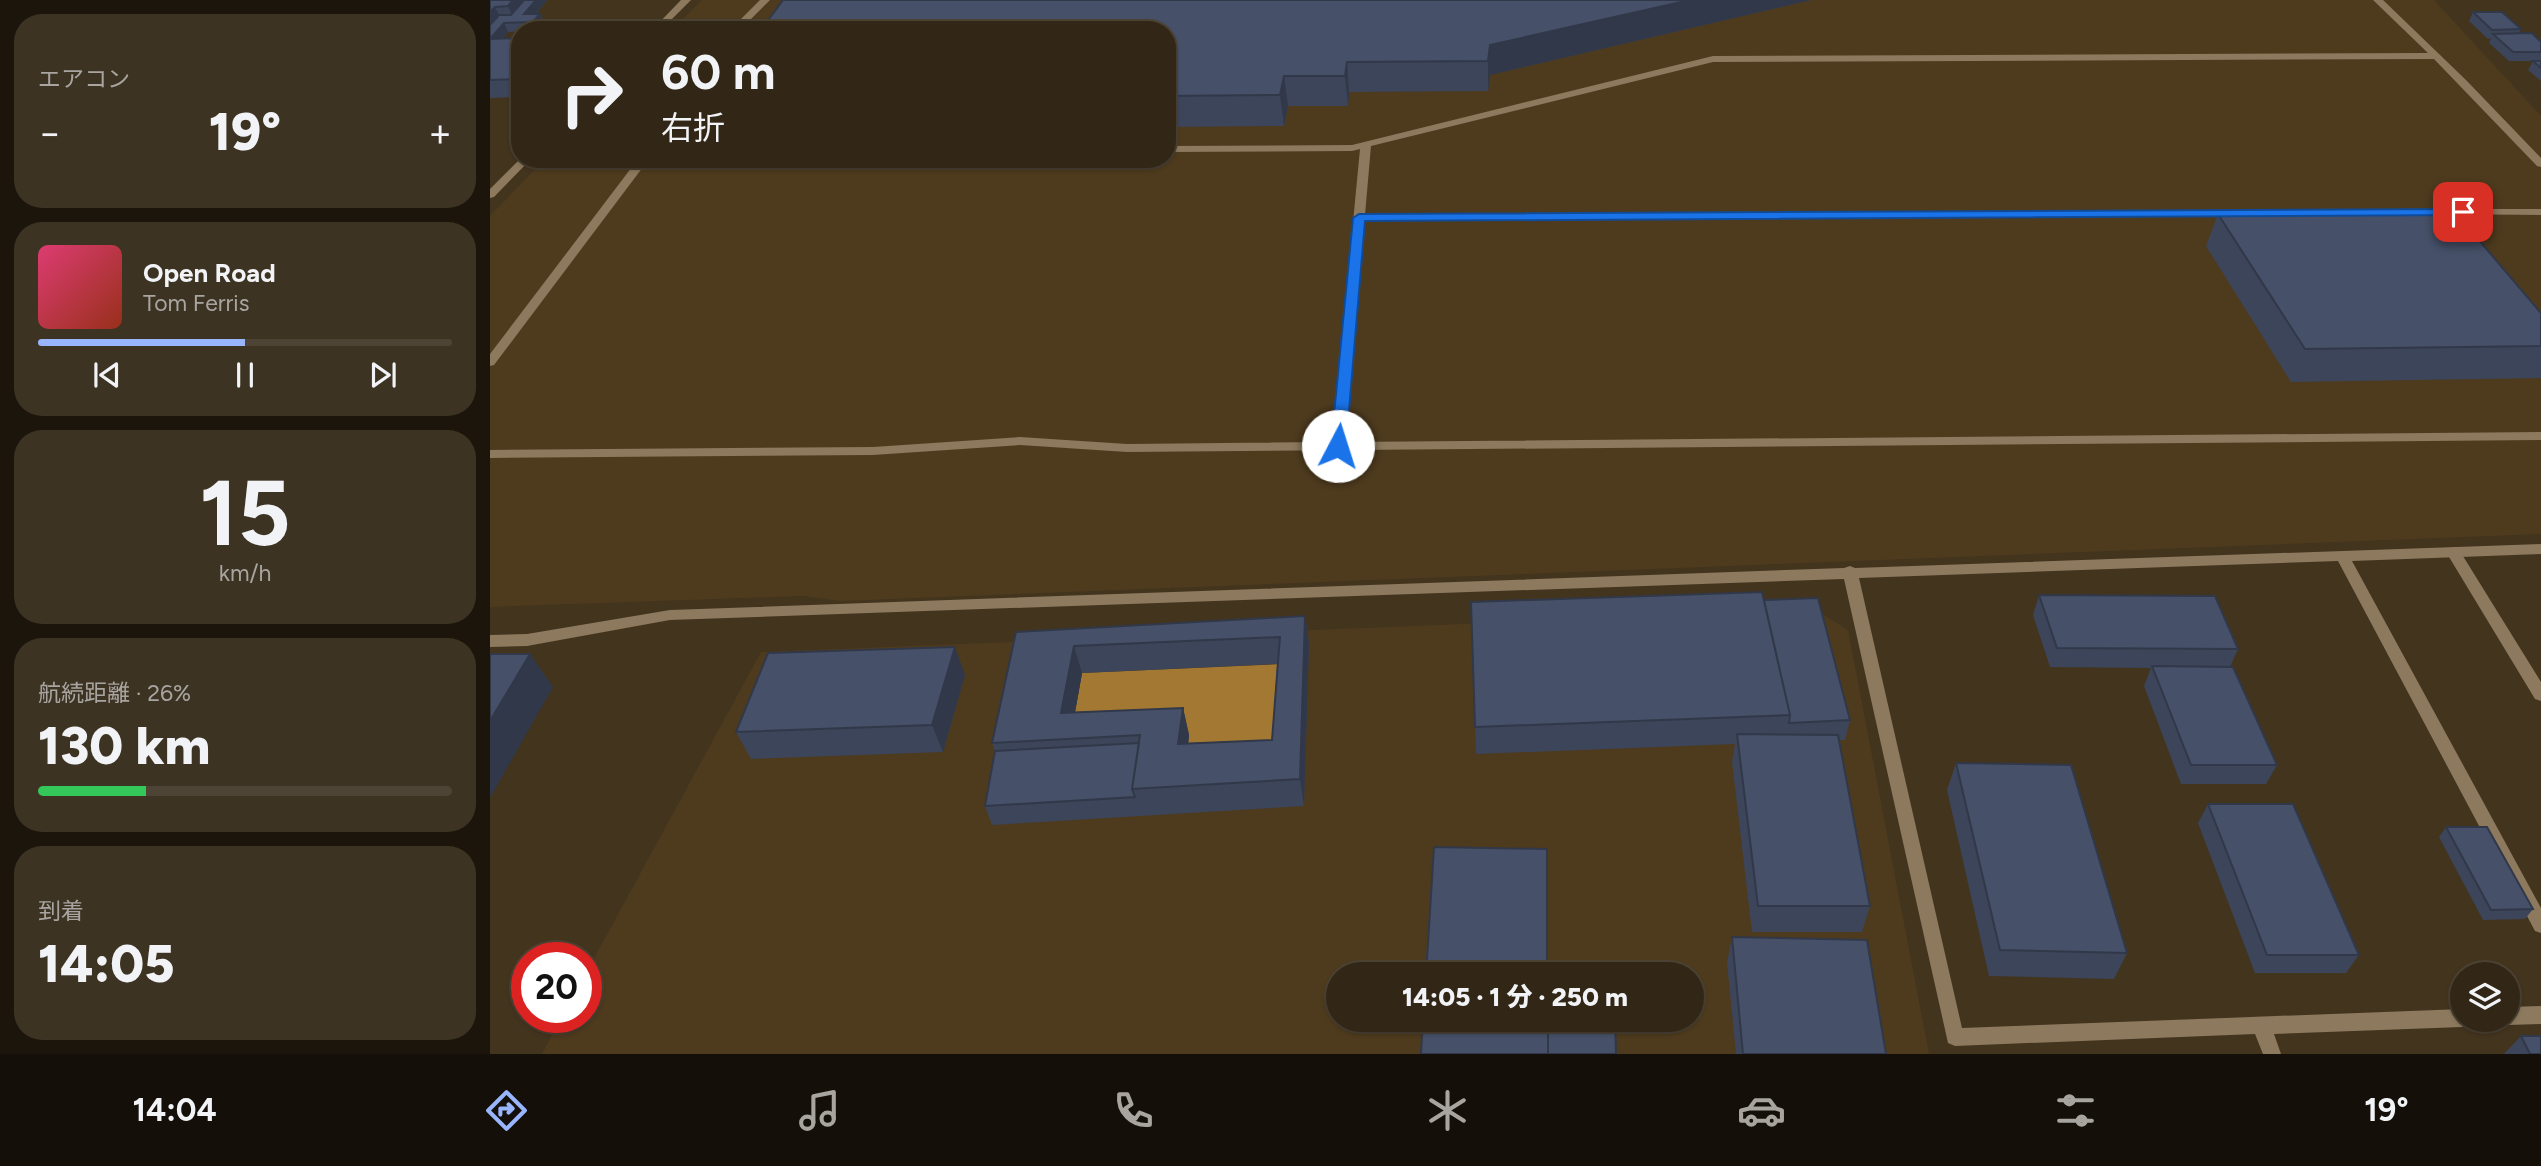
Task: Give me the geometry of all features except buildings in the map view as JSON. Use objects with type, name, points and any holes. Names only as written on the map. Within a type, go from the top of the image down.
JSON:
[{"type":"street","points":[[665,21],[686,0]]},
{"type":"street","points":[[743,21],[765,0]]},
{"type":"street","points":[[2378,0],[2541,164]]},
{"type":"street","points":[[1176,149],[1352,148],[1713,59],[2435,56]]},
{"type":"street","points":[[1338,446],[1366,145]]},
{"type":"street","points":[[490,195],[517,168]]},
{"type":"street","points":[[490,362],[637,168]]},
{"type":"street","points":[[2421,213],[2541,212]]},
{"type":"street","points":[[1359,218],[2277,213]]},
{"type":"street","points":[[490,454],[882,451],[1020,441],[1128,448],[2541,436]]},
{"type":"street","points":[[490,641],[527,640],[670,615],[2541,548]]},
{"type":"street","points":[[2453,552],[2541,695]]},
{"type":"street","points":[[2342,556],[2541,925]]},
{"type":"street","points":[[1850,571],[1955,1037],[2450,1018]]},
{"type":"street","points":[[2520,1016],[2541,1015]]},
{"type":"street","points":[[2262,1025],[2272,1054]]},
{"type":"shaded area","points":[[702,0],[2434,0],[2541,116],[2541,534],[841,601],[803,596],[490,607],[490,216],[536,168],[1176,168],[1176,21],[681,21]]},
{"type":"shaded area","points":[[1816,610],[1848,630],[1929,1054],[542,1054],[553,1033],[602,1033],[602,944],[761,652]]},
{"type":"shaded area","points":[[1284,664],[1276,767],[1185,771],[1189,735],[1070,740],[1082,673]]},
{"type":"route","points":[[1338,446],[1359,218],[2463,212]]}]
